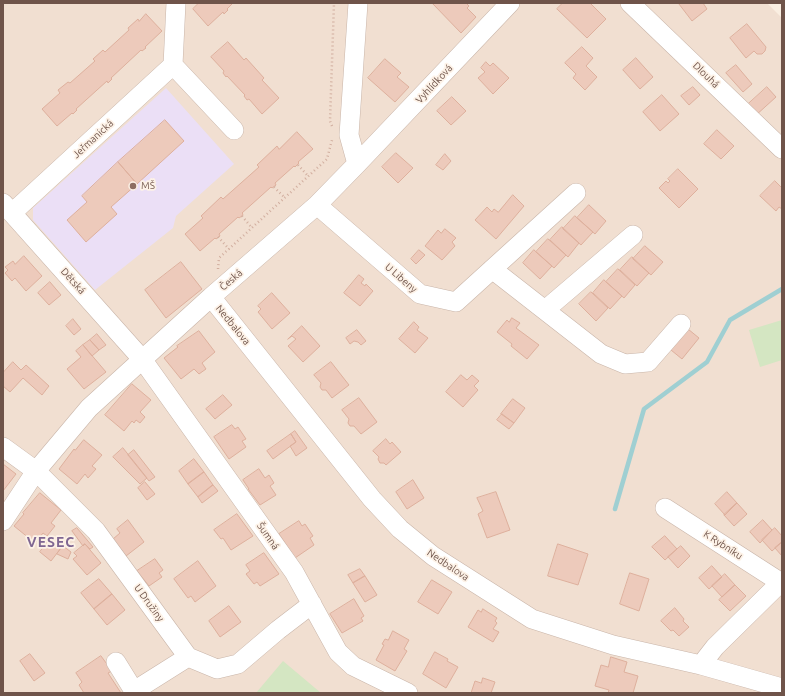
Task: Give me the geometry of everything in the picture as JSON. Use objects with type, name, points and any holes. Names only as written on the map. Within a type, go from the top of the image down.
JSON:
[{"type":"street","points":[[176,3],[174,65],[234,130]]},
{"type":"street","points":[[357,164],[349,135],[358,3]]},
{"type":"street","name":"Vyhlídková","points":[[357,164],[510,3]]},
{"type":"street","name":"Dlouhá","points":[[630,3],[782,149]]},
{"type":"street","name":"Jeřmanická","points":[[8,208],[174,65]]},
{"type":"street","name":"Česká","points":[[3,521],[36,471],[89,408],[211,297],[317,205],[357,164]]},
{"type":"street","name":"U Libeny","points":[[317,205],[420,294],[456,302],[576,193]]},
{"type":"street","name":"Dětská","points":[[8,208],[142,359]]},
{"type":"street","points":[[545,310],[633,235]]},
{"type":"street","points":[[492,269],[601,354],[625,364],[648,362],[681,324]]},
{"type":"street","name":"Nedbalova","points":[[211,297],[372,499],[400,529],[433,556],[532,619],[613,645],[701,665],[782,688]]},
{"type":"street","name":"Šumná","points":[[142,359],[294,572],[338,652],[353,666],[408,693]]},
{"type":"street","name":"U Družiny","points":[[3,447],[36,471],[96,532],[188,657]]},
{"type":"street","name":"K Rybníku","points":[[665,508],[781,581],[715,647],[701,665]]},
{"type":"street","points":[[116,662],[134,691],[188,657],[217,669],[238,664],[278,630],[312,604]]},
{"type":"path","points":[[334,3],[330,120],[335,132]]},
{"type":"path","points":[[217,273],[219,258],[327,159],[333,139]]},
{"type":"path","points":[[298,165],[308,176]]},
{"type":"path","points":[[274,187],[285,198]]},
{"type":"path","points":[[242,216],[252,228]]},
{"type":"path","points":[[218,237],[229,249]]},
{"type":"shaded area","points":[[3,3],[767,3],[782,18],[782,693],[3,693]]},
{"type":"shaded area","name":"MŠ","points":[[166,88],[234,164],[176,216],[173,228],[95,290],[33,220],[33,208]]},
{"type":"green space","points":[[782,320],[782,360],[760,367],[749,330]]},
{"type":"green space","points":[[283,661],[321,693],[256,693]]},
{"type":"building","points":[[199,3],[233,3],[224,14],[223,12],[208,26],[193,9]]},
{"type":"building","points":[[466,3],[469,6],[467,8],[476,17],[461,33],[433,4]]},
{"type":"building","points":[[563,3],[590,3],[606,19],[587,38],[557,9]]},
{"type":"building","points":[[703,3],[707,9],[692,21],[679,4]]},
{"type":"building","points":[[146,14],[162,31],[145,47],[146,48],[142,51],[141,50],[111,78],[112,79],[108,83],[107,81],[76,109],[77,110],[73,114],[72,113],[57,126],[42,109],[60,93],[58,90],[68,82],[70,83],[95,61],[93,59],[103,50],[105,52],[129,30],[128,28],[138,19],[139,21]]},
{"type":"building","points":[[747,24],[766,47],[762,54],[757,54],[754,51],[746,58],[730,38]]},
{"type":"building","points":[[228,42],[244,60],[246,58],[264,78],[262,80],[279,98],[262,114],[249,99],[247,100],[244,96],[245,95],[227,76],[226,77],[223,73],[224,71],[211,57]]},
{"type":"building","points":[[582,47],[593,58],[586,66],[597,77],[585,90],[573,78],[576,74],[565,63]]},
{"type":"building","points":[[636,58],[653,77],[640,89],[623,70]]},
{"type":"building","points":[[385,59],[401,73],[397,77],[409,87],[395,102],[368,78]]},
{"type":"building","points":[[486,62],[490,66],[493,63],[509,78],[493,94],[478,78],[485,72],[481,68]]},
{"type":"building","points":[[736,65],[752,84],[743,92],[726,73]]},
{"type":"building","points":[[693,87],[700,95],[689,105],[681,96]]},
{"type":"building","points":[[767,87],[776,97],[755,116],[745,107]]},
{"type":"building","points":[[662,95],[679,114],[660,131],[643,112]]},
{"type":"building","points":[[452,97],[466,111],[451,125],[437,111]]},
{"type":"building","points":[[165,120],[184,141],[137,184],[118,162]]},
{"type":"building","points":[[717,130],[734,146],[721,159],[704,144]]},
{"type":"building","points":[[297,132],[313,149],[298,162],[299,163],[295,167],[294,166],[275,183],[276,185],[272,188],[271,187],[242,213],[242,216],[239,218],[238,217],[219,234],[220,236],[216,239],[215,238],[200,251],[185,234],[203,218],[201,216],[221,197],[223,199],[259,167],[257,165],[277,146],[279,149]]},
{"type":"building","points":[[396,153],[413,168],[398,183],[382,167]]},
{"type":"building","points":[[445,154],[451,161],[443,170],[436,165]]},
{"type":"building","points":[[118,162],[137,184],[111,207],[117,214],[86,242],[67,220],[87,202],[82,196]]},
{"type":"building","points":[[678,169],[698,189],[679,208],[659,188],[666,181],[668,183],[670,181],[668,179]]},
{"type":"building","points":[[775,181],[782,188],[782,209],[779,207],[776,211],[760,196]]},
{"type":"building","points":[[513,195],[524,206],[496,239],[475,220],[487,207],[492,212],[494,209],[498,212]]},
{"type":"building","points":[[589,205],[606,221],[595,234],[577,218]]},
{"type":"building","points":[[575,216],[593,232],[581,245],[563,229]]},
{"type":"building","points":[[562,227],[579,243],[568,257],[550,240]]},
{"type":"building","points":[[445,229],[456,238],[452,242],[455,246],[442,260],[425,246],[438,230],[441,233]]},
{"type":"building","points":[[548,239],[566,255],[554,268],[536,252]]},
{"type":"building","points":[[645,246],[663,262],[651,275],[633,259]]},
{"type":"building","points":[[419,250],[425,255],[416,264],[411,259]]},
{"type":"building","points":[[534,250],[552,266],[540,279],[523,263]]},
{"type":"building","points":[[24,256],[42,276],[26,291],[15,278],[12,281],[5,273],[8,270],[5,267],[13,261],[15,264]]},
{"type":"building","points":[[632,257],[649,273],[637,286],[620,270]]},
{"type":"building","points":[[181,262],[202,289],[166,318],[145,290]]},
{"type":"building","points":[[618,269],[635,285],[624,298],[606,282]]},
{"type":"building","points":[[359,275],[364,279],[361,283],[365,286],[366,284],[373,291],[360,306],[344,293]]},
{"type":"building","points":[[604,280],[622,296],[610,309],[593,293]]},
{"type":"building","points":[[50,282],[61,295],[49,305],[38,293]]},
{"type":"building","points":[[591,292],[608,308],[596,321],[579,304]]},
{"type":"building","points":[[272,293],[290,313],[272,329],[258,312],[261,309],[258,306]]},
{"type":"building","points":[[512,318],[520,323],[516,328],[539,345],[527,359],[497,332],[507,320],[509,322]]},
{"type":"building","points":[[73,319],[81,329],[74,335],[66,326]]},
{"type":"building","points":[[414,322],[419,327],[417,330],[428,338],[415,353],[399,339]]},
{"type":"building","points":[[302,326],[320,346],[303,362],[288,346],[296,339],[292,336],[288,339]]},
{"type":"building","points":[[688,329],[699,338],[682,359],[671,350]]},
{"type":"building","points":[[357,330],[366,341],[361,345],[354,341],[350,344],[346,338]]},
{"type":"building","points":[[199,331],[215,352],[202,363],[206,369],[199,374],[194,369],[181,379],[164,358],[178,347],[177,346]]},
{"type":"building","points":[[97,334],[106,345],[99,350],[90,340]]},
{"type":"building","points":[[90,340],[99,350],[92,356],[83,345]]},
{"type":"building","points":[[83,345],[106,372],[84,389],[67,369],[81,357],[76,351]]},
{"type":"building","points":[[13,362],[21,370],[26,365],[49,386],[42,395],[23,378],[10,392],[3,386],[3,373]]},
{"type":"building","points":[[331,362],[349,385],[332,398],[326,390],[322,390],[320,387],[321,383],[314,375]]},
{"type":"building","points":[[461,375],[467,380],[472,375],[479,381],[474,386],[478,390],[463,407],[446,392]]},
{"type":"building","points":[[132,384],[151,400],[140,412],[145,417],[140,423],[136,420],[134,423],[132,421],[124,431],[105,415]]},
{"type":"building","points":[[223,395],[232,405],[215,419],[206,409]]},
{"type":"building","points":[[359,398],[377,422],[361,434],[354,426],[350,426],[348,423],[349,419],[342,410]]},
{"type":"building","points":[[513,399],[525,408],[514,423],[501,414]]},
{"type":"building","points":[[502,414],[514,423],[509,429],[497,420]]},
{"type":"building","points":[[232,425],[235,429],[238,427],[246,439],[242,441],[246,447],[229,459],[214,437]]},
{"type":"building","points":[[295,431],[307,448],[296,456],[290,446],[296,442],[291,434]]},
{"type":"building","points":[[291,434],[296,442],[273,459],[267,451]]},
{"type":"building","points":[[386,439],[390,444],[392,442],[401,452],[386,465],[384,463],[380,463],[378,459],[379,457],[373,451]]},
{"type":"building","points":[[84,440],[102,455],[92,466],[96,469],[88,478],[85,474],[77,484],[59,469],[74,449],[75,450]]},
{"type":"building","points":[[123,448],[147,478],[140,484],[113,457]]},
{"type":"building","points":[[134,450],[155,477],[149,481],[128,455]]},
{"type":"building","points":[[194,459],[204,472],[188,484],[179,471]]},
{"type":"building","points":[[3,464],[16,474],[3,491]]},
{"type":"building","points":[[259,469],[265,478],[269,475],[274,483],[270,486],[276,495],[260,505],[243,480]]},
{"type":"building","points":[[204,472],[213,485],[198,497],[188,484]]},
{"type":"building","points":[[413,480],[424,498],[407,509],[396,492]]},
{"type":"building","points":[[145,482],[155,494],[147,500],[138,488]]},
{"type":"building","points":[[213,485],[218,491],[202,503],[198,497]]},
{"type":"building","points":[[496,492],[510,530],[487,538],[478,514],[483,511],[477,498]]},
{"type":"building","points":[[727,492],[737,503],[725,515],[715,504]]},
{"type":"building","points":[[40,493],[61,510],[51,523],[55,526],[47,536],[43,533],[35,543],[14,526]]},
{"type":"building","points":[[737,503],[747,514],[734,526],[724,515]]},
{"type":"building","points":[[237,514],[253,536],[231,550],[223,538],[221,539],[214,530]]},
{"type":"building","points":[[128,520],[144,542],[126,556],[113,539],[120,533],[117,529]]},
{"type":"building","points":[[763,520],[772,530],[760,543],[750,532]]},
{"type":"building","points":[[299,521],[302,526],[305,524],[313,536],[310,538],[314,545],[295,558],[279,534]]},
{"type":"building","points":[[77,528],[93,547],[90,549],[85,544],[83,546],[72,531]]},
{"type":"building","points":[[775,528],[782,536],[782,542],[772,551],[762,540]]},
{"type":"building","points":[[665,536],[677,549],[665,560],[652,547]]},
{"type":"building","points":[[50,539],[61,548],[51,561],[40,552]]},
{"type":"building","points":[[782,542],[782,556],[775,548]]},
{"type":"building","points":[[85,544],[101,563],[87,575],[73,559],[77,556],[74,553]]},
{"type":"building","points":[[558,544],[588,554],[578,585],[548,576]]},
{"type":"building","points":[[63,546],[71,552],[68,559],[57,554]]},
{"type":"building","points":[[681,546],[690,556],[678,568],[668,557]]},
{"type":"building","points":[[264,553],[279,574],[260,586],[257,582],[254,584],[246,574],[250,571],[246,565]]},
{"type":"building","points":[[155,559],[163,570],[159,573],[162,577],[149,586],[137,571]]},
{"type":"building","points":[[198,561],[216,586],[195,602],[191,596],[188,598],[174,579]]},
{"type":"building","points":[[712,566],[722,577],[709,589],[699,578]]},
{"type":"building","points":[[360,569],[365,576],[353,583],[348,575]]},
{"type":"building","points":[[630,573],[649,579],[639,611],[620,604]]},
{"type":"building","points":[[725,574],[735,585],[722,597],[712,586]]},
{"type":"building","points":[[365,576],[377,595],[365,602],[353,583]]},
{"type":"building","points":[[99,579],[112,594],[94,609],[81,593]]},
{"type":"building","points":[[432,580],[452,592],[438,614],[418,602]]},
{"type":"building","points":[[735,585],[746,596],[730,611],[719,600]]},
{"type":"building","points":[[112,594],[125,610],[107,625],[94,609]]},
{"type":"building","points":[[354,599],[364,616],[361,618],[363,621],[342,633],[330,614]]},
{"type":"building","points":[[229,606],[241,622],[220,637],[209,621]]},
{"type":"building","points":[[675,608],[684,619],[683,621],[689,627],[679,636],[673,630],[671,631],[661,621]]},
{"type":"building","points":[[483,609],[497,618],[495,621],[497,623],[493,629],[499,632],[493,642],[468,627],[478,610],[481,612]]},
{"type":"building","points":[[393,631],[409,640],[404,649],[407,651],[395,671],[376,660],[384,645],[382,644],[385,639],[388,640]]},
{"type":"building","points":[[435,652],[448,659],[447,661],[458,667],[446,688],[423,674]]},
{"type":"building","points":[[30,654],[45,673],[34,681],[20,661]]},
{"type":"building","points":[[101,656],[112,671],[108,673],[121,693],[84,693],[79,685],[82,682],[76,673]]},
{"type":"building","points":[[611,657],[627,662],[624,672],[638,676],[633,693],[608,693],[609,690],[595,686],[601,665],[608,667]]},
{"type":"building","points":[[483,678],[495,682],[491,693],[471,693],[475,681],[481,683]]},
{"type":"waterway","points":[[615,509],[644,409],[707,362],[730,320],[782,289]]},
{"type":"place","name":"MŠ","points":[[133,186]]},
{"type":"district","name":"VESEC","points":[[51,542]]}]
